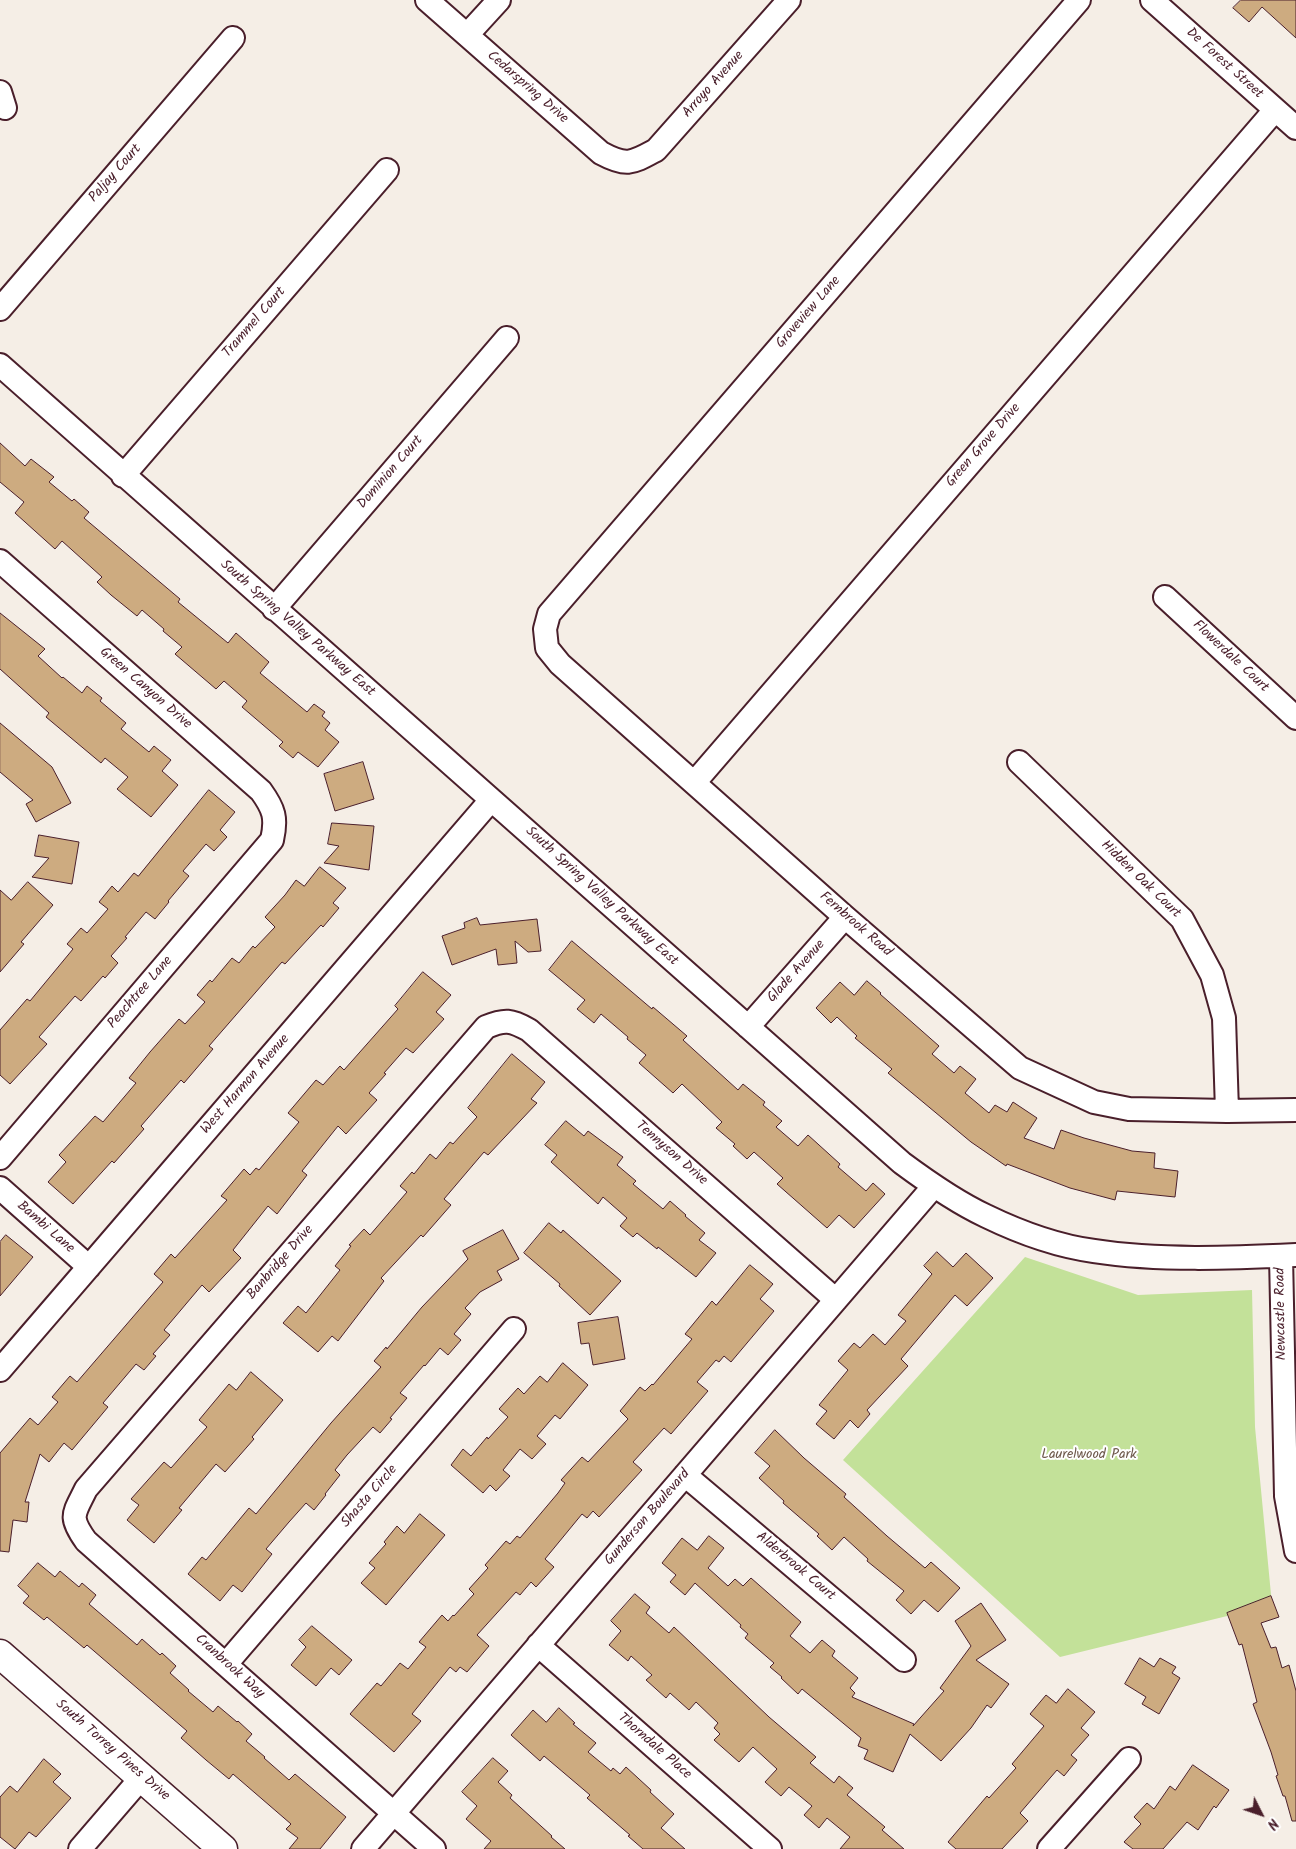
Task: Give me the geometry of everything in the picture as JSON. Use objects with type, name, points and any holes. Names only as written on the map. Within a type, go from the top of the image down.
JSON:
[{"type":"main road","name":"South Torrey Pines Drive","points":[[0,1654],[223,1849]]},
{"type":"street","name":"Cedarspring Drive","points":[[427,0],[602,153],[616,161],[634,162]]},
{"type":"street","points":[[467,35],[499,0]]},
{"type":"street","name":"Arroyo Avenue","points":[[634,162],[656,150],[789,0]]},
{"type":"street","name":"Groveview Lane","points":[[545,629],[549,614],[1079,0]]},
{"type":"street","name":"De Forest Street","points":[[1152,0],[1296,128]]},
{"type":"street","name":"Paljay Court","points":[[0,309],[233,38]]},
{"type":"street","name":"Green Grove Drive","points":[[694,783],[1275,110]]},
{"type":"street","name":"Trammel Court","points":[[123,476],[386,170]]},
{"type":"street","name":"Dominion Court","points":[[274,609],[507,338]]},
{"type":"street","name":"South Spring Valley Parkway East","points":[[0,365],[123,476],[902,1164],[934,1186],[985,1216],[1038,1238],[1093,1251],[1158,1258],[1289,1255]]},
{"type":"street","name":"Green Canyon Drive","points":[[0,562],[262,791],[272,807],[276,825]]},
{"type":"street","name":"Flowerdale Court","points":[[1165,597],[1296,718]]},
{"type":"street","name":"Fernbrook Road","points":[[545,629],[547,648],[560,664],[845,917],[1020,1068],[1094,1102],[1129,1109],[1296,1110]]},
{"type":"street","name":"Hidden Oak Court","points":[[1019,762],[1182,919],[1212,975],[1224,1018],[1227,1111]]},
{"type":"street","name":"West Harmon Avenue","points":[[0,1370],[491,800]]},
{"type":"street","name":"Peachtree Lane","points":[[0,1158],[272,840],[276,825]]},
{"type":"street","name":"Glade Avenue","points":[[748,1027],[845,917]]},
{"type":"street","name":"Tennyson Drive","points":[[500,1021],[513,1021],[529,1030],[836,1300]]},
{"type":"street","name":"Banbridge Drive","points":[[74,1515],[86,1489],[486,1027],[500,1021]]},
{"type":"street","name":"Gunderson Boulevard","points":[[363,1849],[934,1186]]},
{"type":"street","name":"Bambi Lane","points":[[0,1188],[89,1267]]},
{"type":"street","name":"Newcastle Road","points":[[1289,1255],[1286,1496],[1296,1551]]},
{"type":"street","name":"Shasta Circle","points":[[226,1664],[514,1329]]},
{"type":"street","name":"Alderbrook Court","points":[[685,1475],[904,1660]]},
{"type":"street","name":"Cranbrook Way","points":[[74,1515],[77,1529],[86,1541],[434,1849]]},
{"type":"street","name":"Thorndale Place","points":[[538,1645],[770,1849]]},
{"type":"street","points":[[1049,1849],[1129,1759]]},
{"type":"street","points":[[80,1849],[142,1777]]},
{"type":"green space","name":"Laurelwood Park","points":[[1025,1257],[1138,1295],[1252,1290],[1255,1427],[1272,1605],[1060,1657],[843,1460]]},
{"type":"building","points":[[1241,0],[1296,0],[1296,38],[1262,7],[1249,22],[1233,8]]},
{"type":"building","points":[[0,443],[25,466],[31,459],[54,477],[49,482],[89,512],[84,518],[180,599],[178,602],[228,643],[236,633],[269,662],[260,673],[307,712],[314,704],[325,712],[322,716],[330,723],[325,730],[339,742],[318,767],[298,752],[293,758],[279,746],[283,742],[242,707],[247,701],[224,681],[216,689],[175,654],[182,647],[163,631],[164,629],[142,610],[137,616],[111,595],[97,582],[102,577],[62,541],[55,549],[15,513],[24,502],[0,482]]},
{"type":"building","points":[[0,613],[45,649],[38,656],[62,678],[82,693],[87,686],[102,698],[100,701],[126,723],[121,729],[149,752],[154,746],[171,760],[162,771],[178,785],[151,817],[117,789],[128,777],[105,758],[101,763],[46,717],[49,713],[0,669]]},
{"type":"building","points":[[0,723],[52,767],[71,803],[36,822],[26,804],[33,800],[0,772]]},
{"type":"building","points":[[363,762],[374,799],[335,811],[324,774]]},
{"type":"building","points":[[209,790],[235,812],[220,830],[227,837],[214,851],[206,844],[183,871],[189,876],[155,919],[146,912],[111,956],[118,963],[105,978],[103,976],[81,1001],[75,996],[39,1037],[47,1044],[10,1084],[0,1075],[0,1030],[27,999],[30,1001],[73,949],[67,944],[81,928],[87,933],[108,909],[99,902],[112,886],[118,892],[134,873],[138,876]]},
{"type":"building","points":[[332,823],[374,826],[369,870],[324,863],[339,846],[328,844]]},
{"type":"building","points":[[39,835],[79,842],[72,884],[32,877],[49,858],[35,856]]},
{"type":"building","points":[[320,867],[346,888],[333,903],[339,908],[323,927],[321,925],[285,964],[282,962],[209,1046],[213,1049],[184,1083],[181,1080],[141,1126],[144,1129],[114,1163],[112,1161],[73,1204],[48,1182],[66,1162],[59,1155],[95,1116],[103,1122],[136,1083],[129,1078],[150,1052],[179,1019],[185,1024],[205,1002],[197,995],[210,980],[212,982],[232,958],[239,963],[253,946],[255,948],[275,927],[265,917],[296,880],[304,886]]},
{"type":"building","points":[[28,882],[53,905],[21,942],[24,944],[0,972],[0,890],[11,900]]},
{"type":"building","points":[[477,918],[480,925],[537,919],[541,951],[528,952],[515,941],[517,963],[498,965],[496,949],[452,965],[442,936],[465,928],[464,923]]},
{"type":"building","points":[[572,941],[687,1036],[683,1040],[738,1090],[743,1084],[765,1102],[763,1105],[782,1121],[776,1127],[798,1146],[808,1135],[840,1164],[838,1167],[866,1191],[873,1183],[885,1194],[854,1228],[839,1215],[827,1228],[777,1184],[783,1178],[754,1152],[747,1159],[733,1146],[735,1144],[716,1128],[722,1122],[682,1084],[673,1093],[639,1063],[646,1055],[627,1039],[628,1037],[601,1014],[594,1023],[577,1009],[585,1000],[549,970]]},
{"type":"building","points":[[423,972],[451,995],[436,1012],[444,1019],[413,1053],[406,1048],[384,1073],[386,1074],[369,1093],[377,1100],[346,1134],[338,1126],[302,1171],[307,1175],[277,1214],[268,1206],[233,1250],[241,1258],[209,1292],[202,1285],[164,1330],[170,1335],[153,1354],[156,1356],[144,1370],[136,1364],[103,1403],[108,1407],[72,1450],[64,1443],[49,1462],[40,1454],[25,1502],[29,1502],[27,1522],[13,1520],[9,1552],[0,1551],[0,1453],[30,1418],[38,1425],[58,1402],[52,1397],[70,1376],[77,1382],[163,1282],[154,1274],[171,1254],[175,1258],[227,1200],[221,1196],[244,1169],[250,1175],[256,1168],[259,1170],[299,1122],[288,1113],[316,1080],[323,1085],[340,1066],[344,1070],[398,1009],[395,1006]]},
{"type":"building","points":[[867,981],[939,1046],[932,1054],[954,1073],[960,1066],[976,1079],[965,1093],[989,1113],[995,1105],[1007,1112],[1013,1102],[1037,1118],[1024,1138],[1054,1149],[1061,1130],[1132,1151],[1155,1153],[1154,1168],[1178,1171],[1175,1197],[1117,1191],[1115,1200],[1070,1188],[1007,1164],[1006,1166],[971,1142],[888,1073],[892,1069],[855,1038],[857,1036],[837,1017],[831,1023],[816,1008],[840,982],[854,995]]},
{"type":"building","points":[[512,1054],[545,1082],[531,1099],[537,1103],[488,1155],[484,1152],[444,1199],[451,1205],[423,1237],[421,1235],[381,1278],[384,1281],[338,1341],[332,1336],[318,1352],[283,1323],[298,1306],[306,1313],[340,1270],[335,1266],[351,1246],[349,1245],[364,1229],[370,1235],[407,1192],[400,1186],[412,1172],[414,1174],[430,1154],[436,1159],[450,1142],[453,1144],[477,1117],[468,1108]]},
{"type":"building","points":[[566,1121],[584,1136],[588,1131],[623,1157],[617,1165],[636,1181],[633,1184],[663,1209],[670,1201],[705,1233],[699,1240],[716,1253],[696,1277],[637,1233],[633,1237],[620,1226],[627,1218],[603,1197],[598,1204],[551,1162],[557,1155],[545,1145]]},
{"type":"building","points":[[549,1223],[561,1233],[563,1230],[621,1281],[590,1315],[559,1286],[560,1284],[524,1253]]},
{"type":"building","points":[[503,1230],[519,1259],[497,1271],[502,1280],[480,1292],[465,1308],[471,1314],[454,1334],[461,1340],[448,1355],[440,1348],[424,1365],[400,1393],[407,1398],[390,1418],[392,1419],[380,1433],[373,1427],[335,1470],[340,1475],[314,1510],[306,1503],[266,1549],[272,1554],[242,1592],[233,1585],[220,1601],[188,1574],[202,1557],[206,1560],[249,1508],[256,1514],[331,1423],[381,1367],[374,1361],[468,1259],[463,1251]]},
{"type":"building","points":[[6,1235],[33,1257],[0,1296],[0,1242]]},
{"type":"building","points":[[937,1252],[953,1267],[966,1253],[993,1278],[967,1306],[955,1295],[901,1359],[908,1366],[867,1410],[870,1414],[858,1428],[850,1420],[834,1439],[816,1424],[827,1411],[819,1405],[848,1370],[838,1361],[854,1343],[860,1348],[873,1334],[885,1345],[906,1321],[898,1315],[932,1274],[924,1266]]},
{"type":"building","points":[[750,1265],[773,1284],[760,1299],[774,1311],[731,1362],[724,1356],[719,1362],[716,1360],[697,1382],[708,1391],[671,1434],[664,1428],[633,1462],[642,1470],[599,1517],[593,1511],[587,1518],[582,1514],[545,1559],[554,1567],[536,1587],[531,1582],[520,1595],[516,1592],[477,1635],[489,1646],[467,1672],[460,1667],[456,1672],[450,1667],[412,1714],[421,1721],[394,1752],[350,1714],[377,1683],[381,1686],[400,1663],[408,1669],[426,1647],[419,1642],[442,1615],[448,1621],[454,1616],[474,1594],[469,1589],[488,1568],[485,1565],[506,1541],[510,1544],[517,1536],[520,1538],[558,1493],[565,1483],[561,1480],[582,1457],[588,1462],[628,1419],[620,1411],[640,1387],[645,1391],[653,1385],[692,1339],[685,1334],[712,1301],[716,1305]]},
{"type":"building","points":[[618,1317],[625,1359],[593,1365],[589,1343],[581,1344],[578,1323]]},
{"type":"building","points":[[563,1363],[588,1385],[560,1419],[555,1415],[537,1436],[546,1444],[532,1459],[520,1449],[503,1470],[510,1476],[496,1491],[490,1485],[483,1493],[451,1465],[463,1449],[471,1456],[508,1417],[499,1409],[518,1388],[524,1394],[540,1376],[547,1382]]},
{"type":"building","points":[[251,1372],[283,1400],[252,1437],[254,1439],[225,1472],[216,1464],[179,1508],[182,1510],[154,1543],[127,1520],[139,1505],[131,1499],[164,1462],[171,1468],[207,1427],[199,1420],[229,1384],[236,1390]]},
{"type":"building","points":[[775,1430],[846,1494],[844,1497],[887,1536],[925,1568],[931,1562],[960,1588],[938,1612],[924,1600],[911,1614],[896,1600],[904,1591],[867,1561],[868,1559],[844,1537],[832,1550],[817,1536],[819,1534],[783,1503],[784,1501],[759,1478],[770,1466],[755,1453]]},
{"type":"building","points":[[420,1514],[445,1535],[386,1605],[361,1583],[375,1568],[369,1563],[386,1544],[384,1542],[397,1526],[404,1533]]},
{"type":"building","points":[[709,1536],[724,1548],[708,1568],[728,1586],[735,1579],[743,1586],[751,1578],[801,1622],[790,1636],[810,1653],[822,1640],[835,1651],[832,1656],[858,1678],[850,1688],[855,1693],[852,1697],[914,1724],[913,1726],[944,1691],[940,1688],[971,1646],[955,1621],[981,1603],[1006,1640],[976,1660],[1009,1684],[991,1708],[987,1705],[971,1728],[941,1761],[910,1734],[893,1772],[864,1759],[868,1750],[858,1746],[861,1738],[802,1689],[798,1694],[770,1667],[774,1663],[745,1638],[748,1634],[740,1627],[741,1625],[695,1583],[685,1595],[670,1582],[676,1575],[662,1563],[682,1538],[697,1550]]},
{"type":"building","points":[[38,1563],[55,1577],[60,1571],[79,1587],[82,1583],[96,1595],[89,1604],[137,1645],[142,1639],[160,1655],[162,1653],[176,1666],[170,1673],[188,1691],[213,1712],[218,1706],[238,1721],[252,1734],[246,1741],[264,1758],[289,1780],[295,1774],[346,1817],[320,1849],[289,1849],[298,1838],[286,1829],[291,1824],[233,1774],[229,1779],[206,1760],[181,1738],[187,1731],[87,1645],[84,1648],[47,1617],[44,1620],[23,1603],[29,1596],[18,1586]]},
{"type":"building","points":[[635,1594],[650,1607],[646,1613],[669,1633],[674,1627],[769,1717],[816,1757],[810,1763],[834,1783],[839,1776],[853,1788],[847,1795],[885,1827],[882,1830],[904,1849],[840,1849],[850,1837],[827,1818],[819,1828],[804,1815],[812,1806],[789,1787],[781,1796],[765,1782],[777,1769],[753,1747],[739,1762],[714,1740],[720,1734],[714,1728],[718,1723],[696,1702],[689,1710],[670,1693],[666,1698],[646,1680],[652,1675],[631,1656],[628,1661],[609,1645],[621,1631],[611,1621]]},
{"type":"building","points":[[1271,1596],[1279,1617],[1261,1623],[1271,1648],[1276,1647],[1282,1668],[1289,1665],[1296,1691],[1296,1821],[1292,1821],[1285,1796],[1283,1796],[1276,1776],[1278,1775],[1271,1752],[1253,1704],[1257,1702],[1242,1644],[1239,1645],[1227,1613]]},
{"type":"building","points":[[312,1626],[352,1660],[339,1675],[331,1668],[316,1686],[291,1665],[306,1647],[299,1640]]},
{"type":"building","points":[[1140,1658],[1154,1667],[1160,1658],[1176,1667],[1172,1673],[1180,1678],[1159,1714],[1142,1704],[1146,1697],[1125,1684]]},
{"type":"building","points":[[1068,1689],[1095,1712],[1081,1728],[1089,1735],[1071,1755],[1077,1760],[1064,1776],[1057,1770],[1020,1813],[1028,1821],[1002,1849],[956,1849],[948,1842],[987,1796],[989,1798],[1016,1768],[1012,1764],[1044,1726],[1030,1714],[1046,1695],[1056,1703]]},
{"type":"building","points":[[559,1708],[575,1723],[573,1724],[596,1743],[588,1752],[611,1771],[613,1768],[620,1774],[626,1767],[674,1814],[661,1828],[685,1849],[643,1849],[628,1836],[630,1835],[587,1798],[590,1795],[544,1756],[540,1761],[511,1735],[533,1710],[546,1722]]},
{"type":"building","points":[[493,1758],[508,1771],[498,1782],[512,1795],[510,1798],[565,1849],[484,1849],[491,1841],[466,1819],[477,1806],[462,1792]]},
{"type":"building","points":[[44,1759],[61,1774],[53,1782],[71,1798],[36,1837],[29,1832],[15,1849],[0,1837],[0,1797],[10,1786],[17,1792]]},
{"type":"building","points":[[1193,1765],[1229,1790],[1216,1808],[1214,1806],[1198,1830],[1187,1822],[1163,1849],[1133,1849],[1124,1842],[1141,1824],[1134,1817],[1147,1803],[1154,1809],[1170,1786],[1175,1790]]}]
